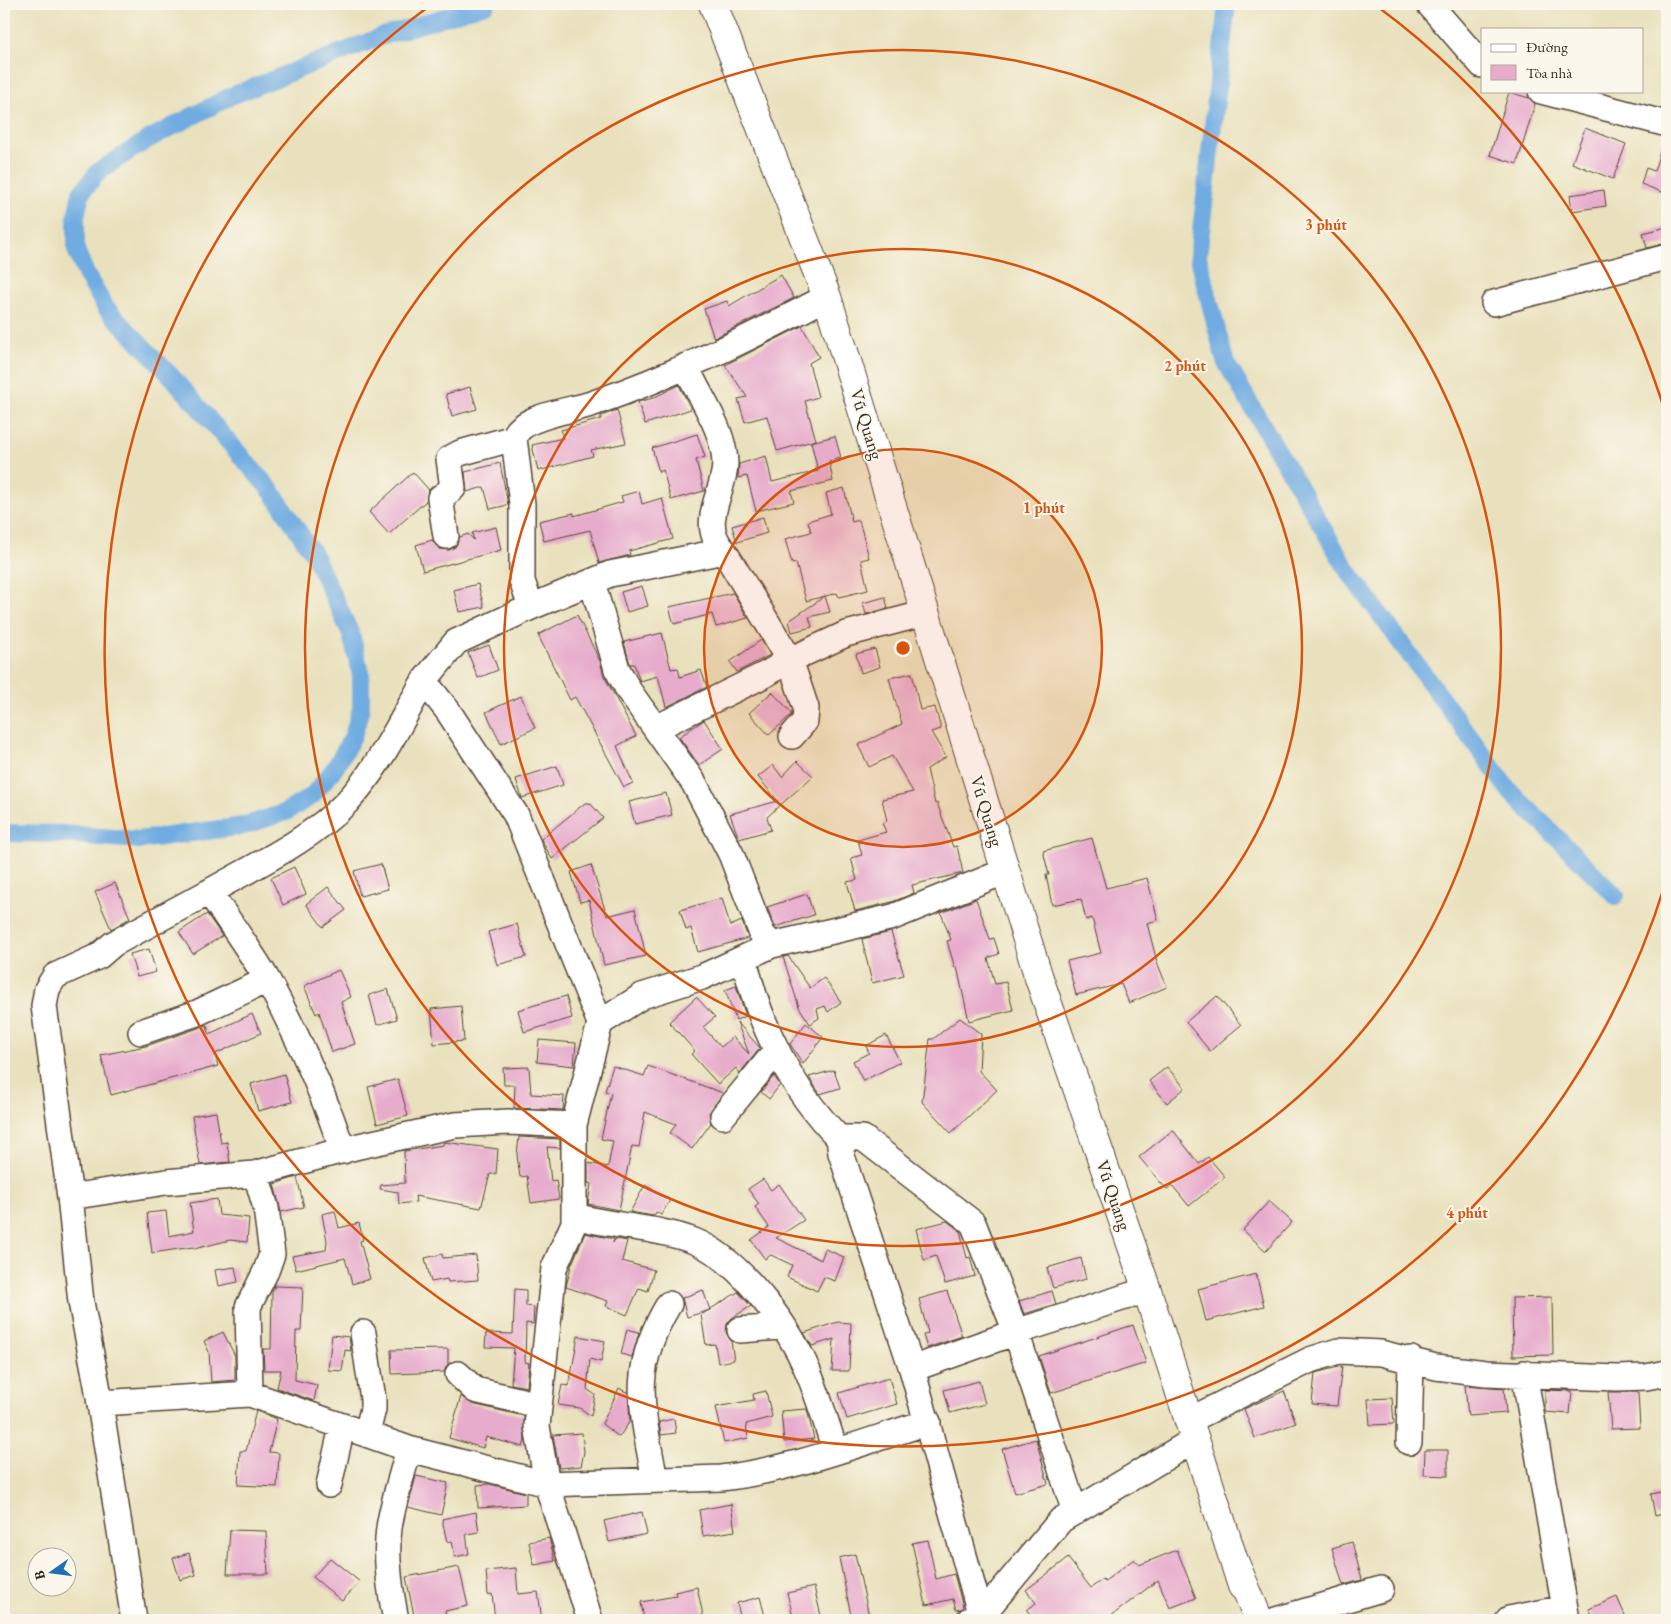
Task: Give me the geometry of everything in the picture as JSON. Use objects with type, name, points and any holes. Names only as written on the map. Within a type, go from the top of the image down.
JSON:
[{"type":"main road","name":"Vũ Quang","points":[[714,4],[828,297],[1039,978],[1147,1290],[1191,1431],[1254,1620]]},
{"type":"main road","points":[[1234,1563],[1247,1620]]},
{"type":"main road","points":[[1234,1563],[1259,1620]]},
{"type":"street","points":[[1429,4],[1468,52],[1481,64]]},
{"type":"street","points":[[1545,92],[1667,124]]},
{"type":"street","points":[[1494,303],[1667,257]]},
{"type":"street","points":[[531,607],[522,581],[522,504],[514,438],[516,431],[525,424],[615,396],[686,366],[747,339],[828,297]]},
{"type":"street","points":[[686,366],[716,425],[725,461],[724,475],[712,516],[714,534],[790,660],[806,708],[805,721],[792,736]]},
{"type":"street","points":[[446,536],[440,498],[453,488],[450,459],[460,453],[514,438]]},
{"type":"street","points":[[134,1620],[100,1402],[81,1302],[70,1197],[44,1006],[47,989],[55,976],[62,971],[90,960],[113,944],[210,892],[317,829],[347,802],[378,760],[424,681],[456,642],[531,607],[610,574],[724,551]]},
{"type":"street","points":[[592,582],[617,669],[629,691],[694,783],[731,854],[762,934],[772,945]]},
{"type":"street","points":[[656,728],[766,674],[790,660],[846,634],[926,613]]},
{"type":"street","points":[[424,681],[448,711],[516,815],[600,1022],[574,1125],[575,1216],[574,1223],[554,1268],[539,1405],[538,1442],[547,1484],[590,1620]]},
{"type":"street","points":[[600,1022],[642,996],[702,977],[772,945],[893,917],[1006,871]]},
{"type":"street","points":[[210,892],[267,980],[306,1053],[343,1151]]},
{"type":"street","points":[[744,959],[758,1010],[777,1050],[818,1114],[839,1138],[841,1153],[928,1422],[977,1619]]},
{"type":"street","points":[[141,1032],[197,1013],[267,980]]},
{"type":"street","points":[[723,1116],[777,1050]]},
{"type":"street","points":[[70,1197],[166,1182],[254,1174],[343,1151],[474,1123],[574,1125]]},
{"type":"street","points":[[839,1138],[863,1138],[973,1223],[1016,1332],[1075,1512]]},
{"type":"street","points":[[250,1394],[248,1307],[266,1271],[272,1254],[266,1208],[254,1174]]},
{"type":"street","points":[[575,1216],[687,1239],[716,1252],[736,1268],[762,1297],[806,1368],[835,1450]]},
{"type":"street","points":[[912,1370],[1016,1332],[1147,1290]]},
{"type":"street","points":[[655,1480],[643,1413],[642,1377],[647,1348],[669,1304]]},
{"type":"street","points":[[740,1330],[781,1327]]},
{"type":"street","points":[[363,1333],[373,1398],[373,1409],[367,1433]]},
{"type":"street","points":[[977,1619],[1061,1520],[1191,1431],[1310,1360],[1326,1354],[1338,1351],[1367,1351],[1411,1359],[1449,1369],[1524,1374],[1626,1378],[1667,1373]]},
{"type":"street","points":[[1409,1442],[1411,1359]]},
{"type":"street","points":[[458,1374],[475,1390],[539,1405]]},
{"type":"street","points":[[1509,1619],[1566,1614],[1524,1374]]},
{"type":"street","points":[[100,1402],[250,1394],[342,1427],[367,1433],[409,1450],[547,1484],[746,1475],[773,1470],[928,1422]]},
{"type":"street","points":[[329,1485],[342,1427]]},
{"type":"street","points":[[396,1620],[390,1583],[388,1542],[392,1513],[409,1450]]},
{"type":"street","points":[[1276,1620],[1381,1589]]},
{"type":"building","points":[[1509,92],[1529,98],[1535,104],[1517,164],[1490,155]]},
{"type":"building","points":[[1585,128],[1626,144],[1613,179],[1572,163]]},
{"type":"building","points":[[1664,139],[1667,140],[1667,194],[1641,184],[1646,168],[1654,171]]},
{"type":"building","points":[[1604,190],[1606,206],[1572,211],[1570,195]]},
{"type":"building","points":[[1667,227],[1667,243],[1647,248],[1643,233]]},
{"type":"building","points":[[781,275],[794,298],[714,338],[704,309],[727,301],[729,306]]},
{"type":"building","points":[[802,326],[819,357],[809,363],[818,397],[805,401],[816,440],[777,451],[767,416],[745,422],[738,399],[747,397],[725,365]]},
{"type":"building","points":[[679,385],[691,409],[645,424],[638,402],[653,398]]},
{"type":"building","points":[[470,387],[477,409],[452,416],[446,394]]},
{"type":"building","points":[[617,410],[626,443],[591,450],[593,456],[538,471],[532,445],[563,438],[561,430],[601,419],[601,416]]},
{"type":"building","points":[[697,434],[705,457],[696,460],[704,491],[671,500],[663,470],[659,472],[652,448]]},
{"type":"building","points":[[835,436],[841,458],[829,461],[833,481],[791,491],[794,502],[756,511],[747,476],[738,478],[739,464],[766,456],[772,482],[818,471],[811,442]]},
{"type":"building","points":[[500,463],[508,505],[490,509],[484,487],[467,492],[465,472]]},
{"type":"building","points":[[413,472],[429,490],[426,501],[389,534],[369,512]]},
{"type":"building","points":[[844,488],[852,522],[859,520],[869,558],[861,560],[868,590],[839,597],[837,593],[806,601],[796,563],[792,564],[785,539],[811,532],[808,521],[831,514],[826,493]]},
{"type":"building","points":[[639,491],[642,504],[662,498],[673,539],[629,551],[630,555],[599,563],[590,530],[544,541],[539,521],[574,513],[574,516],[623,502],[621,496]]},
{"type":"building","points":[[763,517],[767,533],[737,542],[732,526]]},
{"type":"building","points":[[496,527],[501,550],[423,571],[416,545],[432,540],[440,549],[449,550],[455,547],[460,537],[468,534],[474,540],[472,533]]},
{"type":"building","points":[[478,584],[484,607],[459,612],[454,590]]},
{"type":"building","points":[[642,586],[648,606],[627,612],[621,592]]},
{"type":"building","points":[[733,593],[748,618],[716,627],[712,614],[674,624],[669,607]]},
{"type":"building","points":[[825,596],[830,612],[809,617],[812,627],[792,632],[789,621]]},
{"type":"building","points":[[885,597],[888,608],[866,614],[863,603]]},
{"type":"building","points":[[577,615],[600,661],[604,676],[636,736],[617,746],[633,783],[624,787],[575,697],[570,700],[538,635]]},
{"type":"building","points":[[662,633],[671,669],[678,668],[680,677],[701,670],[707,687],[666,707],[658,676],[640,681],[634,664],[630,664],[624,642]]},
{"type":"building","points":[[761,640],[770,655],[737,672],[730,662]]},
{"type":"building","points":[[489,645],[498,670],[478,678],[468,653]]},
{"type":"building","points":[[875,649],[880,667],[861,673],[856,654]]},
{"type":"building","points":[[912,673],[920,710],[935,707],[941,729],[931,732],[946,757],[927,769],[935,804],[937,803],[953,847],[957,846],[963,873],[912,885],[914,893],[892,902],[855,911],[847,882],[857,880],[851,858],[862,855],[858,840],[886,832],[882,823],[887,821],[882,799],[913,792],[892,756],[869,767],[858,745],[902,724],[889,678]]},
{"type":"building","points":[[772,692],[791,712],[791,715],[769,735],[749,713]]},
{"type":"building","points":[[521,696],[535,728],[501,744],[486,712]]},
{"type":"building","points":[[704,720],[723,749],[699,765],[679,737]]},
{"type":"building","points":[[797,761],[813,776],[767,817],[771,830],[739,839],[730,814],[778,801],[758,777],[773,765],[782,777]]},
{"type":"building","points":[[557,766],[563,785],[522,798],[516,779]]},
{"type":"building","points":[[666,793],[672,815],[635,824],[629,802]]},
{"type":"building","points":[[585,803],[590,803],[603,818],[552,859],[541,839]]},
{"type":"building","points":[[1092,838],[1106,888],[1147,878],[1158,920],[1147,923],[1157,962],[1167,987],[1129,1003],[1121,984],[1076,995],[1067,961],[1101,953],[1092,918],[1086,920],[1081,899],[1052,905],[1046,875],[1049,875],[1043,851]]},
{"type":"building","points":[[381,864],[388,889],[360,896],[354,871]]},
{"type":"building","points":[[591,865],[607,916],[635,909],[646,956],[604,965],[589,900],[580,902],[571,872]]},
{"type":"building","points":[[294,867],[306,894],[283,905],[271,878]]},
{"type":"building","points":[[115,883],[130,918],[111,929],[95,892]]},
{"type":"building","points":[[328,887],[346,910],[323,927],[306,904]]},
{"type":"building","points":[[807,894],[814,915],[775,927],[767,907]]},
{"type":"building","points":[[722,898],[730,926],[742,921],[748,938],[698,952],[691,928],[686,930],[680,910]]},
{"type":"building","points":[[976,899],[990,939],[994,938],[999,954],[988,958],[995,984],[1006,982],[1013,1010],[969,1021],[957,967],[955,968],[947,941],[951,940],[941,913]]},
{"type":"building","points":[[207,914],[222,936],[193,954],[179,932]]},
{"type":"building","points":[[517,924],[526,957],[497,965],[488,932]]},
{"type":"building","points":[[891,932],[904,975],[872,983],[862,939]]},
{"type":"building","points":[[149,949],[156,972],[137,977],[130,954]]},
{"type":"building","points":[[788,956],[810,988],[824,978],[841,1002],[828,1012],[825,1006],[817,1009],[819,1018],[810,1024],[799,1007],[783,957]]},
{"type":"building","points":[[339,970],[351,997],[341,1002],[355,1044],[332,1052],[319,1012],[316,1014],[304,986]]},
{"type":"building","points":[[736,986],[746,1016],[736,1020],[725,990]]},
{"type":"building","points":[[388,989],[397,1019],[377,1025],[369,995]]},
{"type":"building","points":[[566,996],[572,1018],[524,1032],[518,1010]]},
{"type":"building","points":[[1217,996],[1241,1025],[1210,1051],[1186,1022]]},
{"type":"building","points":[[696,997],[715,1017],[703,1027],[721,1047],[733,1037],[749,1054],[737,1022],[760,1048],[740,1073],[736,1068],[718,1084],[691,1054],[695,1051],[669,1022]]},
{"type":"building","points":[[461,1006],[464,1041],[434,1044],[431,1009]]},
{"type":"building","points":[[252,1014],[261,1033],[215,1054],[218,1066],[111,1095],[101,1055],[146,1046],[207,1025],[209,1034]]},
{"type":"building","points":[[960,1018],[981,1034],[979,1071],[997,1090],[951,1133],[922,1102],[930,1039],[933,1039]]},
{"type":"building","points":[[806,1023],[823,1037],[803,1064],[790,1044]]},
{"type":"building","points":[[886,1035],[900,1062],[863,1081],[853,1061],[869,1053],[866,1046]]},
{"type":"building","points":[[539,1040],[576,1043],[574,1066],[537,1062]]},
{"type":"building","points":[[613,1066],[644,1076],[648,1066],[723,1093],[709,1113],[711,1123],[692,1149],[670,1133],[676,1124],[645,1112],[639,1147],[632,1146],[619,1210],[588,1204],[591,1184],[588,1183],[588,1163],[608,1167],[613,1141],[601,1139],[611,1093],[605,1091]]},
{"type":"building","points":[[529,1067],[531,1094],[564,1096],[563,1110],[514,1108],[515,1085],[504,1085],[503,1068]]},
{"type":"building","points":[[1167,1067],[1185,1088],[1167,1103],[1149,1081]]},
{"type":"building","points":[[834,1070],[840,1088],[820,1094],[809,1077]]},
{"type":"building","points":[[284,1074],[292,1102],[258,1111],[251,1084]]},
{"type":"building","points":[[774,1076],[780,1085],[769,1099],[761,1092]]},
{"type":"building","points":[[398,1079],[408,1116],[377,1124],[368,1087]]},
{"type":"building","points":[[216,1112],[221,1143],[227,1142],[230,1162],[200,1165],[192,1116]]},
{"type":"building","points":[[1173,1130],[1199,1164],[1208,1157],[1225,1177],[1189,1206],[1172,1185],[1167,1189],[1139,1157]]},
{"type":"building","points":[[519,1137],[560,1139],[560,1148],[547,1147],[551,1181],[556,1180],[559,1199],[531,1203],[527,1176],[520,1177],[517,1155]]},
{"type":"building","points":[[444,1142],[498,1149],[496,1174],[490,1174],[481,1208],[415,1196],[416,1202],[399,1204],[398,1192],[380,1189],[381,1185],[405,1183],[404,1151],[443,1145]]},
{"type":"building","points":[[297,1177],[304,1207],[281,1212],[274,1184]]},
{"type":"building","points":[[763,1179],[771,1190],[779,1184],[804,1220],[776,1238],[821,1260],[825,1249],[844,1257],[835,1281],[824,1277],[817,1291],[787,1277],[792,1265],[771,1255],[765,1259],[751,1240],[769,1227],[755,1207],[759,1204],[748,1189]]},
{"type":"building","points":[[645,1185],[670,1200],[661,1215],[656,1212],[654,1216],[630,1212]]},
{"type":"building","points":[[217,1199],[219,1215],[249,1218],[247,1242],[230,1240],[194,1249],[193,1247],[152,1253],[147,1213],[166,1211],[169,1236],[194,1231],[190,1203]]},
{"type":"building","points":[[1269,1201],[1292,1222],[1266,1251],[1243,1230]]},
{"type":"building","points":[[335,1211],[339,1228],[359,1223],[363,1240],[360,1241],[370,1279],[352,1284],[345,1258],[296,1270],[292,1256],[326,1250],[327,1241],[322,1214]]},
{"type":"building","points":[[947,1221],[960,1231],[967,1258],[970,1257],[975,1276],[945,1284],[936,1256],[924,1260],[916,1229]]},
{"type":"building","points":[[585,1233],[614,1239],[613,1243],[615,1239],[627,1241],[622,1261],[654,1270],[648,1291],[639,1288],[627,1315],[606,1306],[608,1301],[566,1287],[571,1266]]},
{"type":"building","points":[[442,1254],[443,1258],[476,1255],[478,1280],[448,1282],[447,1279],[431,1282],[425,1258]]},
{"type":"building","points":[[1081,1258],[1086,1279],[1053,1288],[1047,1268]]},
{"type":"building","points":[[235,1267],[238,1282],[218,1286],[215,1270]]},
{"type":"building","points":[[1256,1274],[1264,1306],[1206,1321],[1198,1289]]},
{"type":"building","points":[[275,1286],[303,1287],[301,1331],[296,1331],[295,1380],[317,1385],[314,1401],[277,1388],[281,1370],[264,1370],[263,1349],[271,1349],[272,1292]]},
{"type":"building","points":[[515,1289],[526,1290],[526,1306],[534,1307],[533,1324],[526,1323],[525,1362],[529,1363],[527,1387],[511,1384],[514,1348],[485,1347],[486,1333],[513,1334]]},
{"type":"building","points":[[703,1290],[710,1310],[687,1317],[682,1298]]},
{"type":"building","points":[[947,1291],[962,1336],[927,1348],[923,1335],[928,1333],[919,1299]]},
{"type":"building","points":[[1052,1291],[1056,1304],[1024,1314],[1019,1301]]},
{"type":"building","points":[[738,1292],[751,1306],[732,1318],[727,1324],[726,1332],[731,1341],[734,1360],[718,1363],[715,1344],[706,1345],[701,1315]]},
{"type":"building","points":[[1552,1297],[1553,1355],[1513,1356],[1512,1298]]},
{"type":"building","points":[[838,1322],[851,1323],[849,1371],[832,1371],[834,1339],[812,1346],[804,1333]]},
{"type":"building","points":[[1133,1325],[1146,1363],[1051,1393],[1039,1356]]},
{"type":"building","points":[[627,1329],[639,1332],[632,1357],[621,1354]]},
{"type":"building","points":[[223,1332],[235,1356],[235,1380],[211,1382],[209,1352],[204,1341]]},
{"type":"building","points":[[332,1335],[349,1337],[351,1351],[345,1350],[342,1371],[328,1370]]},
{"type":"building","points":[[578,1336],[605,1341],[601,1362],[590,1359],[587,1389],[595,1395],[591,1416],[580,1408],[558,1405],[562,1385],[569,1386]]},
{"type":"building","points":[[448,1349],[448,1364],[444,1372],[392,1374],[391,1350]]},
{"type":"building","points":[[1342,1366],[1337,1406],[1312,1404],[1315,1373]]},
{"type":"building","points":[[889,1378],[897,1404],[847,1419],[839,1393]]},
{"type":"building","points":[[979,1381],[985,1404],[950,1413],[944,1390]]},
{"type":"building","points":[[1465,1385],[1504,1388],[1506,1413],[1468,1416]]},
{"type":"building","points":[[619,1388],[628,1393],[630,1421],[619,1437],[602,1424]]},
{"type":"building","points":[[1545,1390],[1572,1391],[1570,1414],[1545,1412]]},
{"type":"building","points":[[766,1391],[772,1417],[746,1424],[748,1438],[724,1443],[716,1407],[754,1400],[753,1394]]},
{"type":"building","points":[[1284,1391],[1296,1423],[1255,1438],[1244,1409]]},
{"type":"building","points":[[1608,1392],[1638,1392],[1640,1428],[1611,1429]]},
{"type":"building","points":[[461,1396],[472,1404],[524,1416],[525,1440],[523,1447],[486,1437],[483,1448],[449,1438]]},
{"type":"building","points":[[1392,1398],[1394,1424],[1370,1425],[1368,1399]]},
{"type":"building","points":[[807,1409],[814,1439],[784,1442],[781,1411]]},
{"type":"building","points":[[256,1411],[277,1419],[269,1452],[279,1453],[277,1487],[238,1485],[240,1451],[246,1451]]},
{"type":"building","points":[[674,1419],[676,1433],[661,1435],[659,1422]]},
{"type":"building","points":[[582,1433],[584,1452],[581,1466],[559,1468],[553,1435]]},
{"type":"building","points":[[1036,1439],[1048,1484],[1015,1493],[1002,1449]]},
{"type":"building","points":[[1425,1450],[1448,1450],[1448,1476],[1424,1475]]},
{"type":"building","points":[[416,1476],[448,1483],[441,1515],[408,1507]]},
{"type":"building","points":[[490,1484],[526,1493],[526,1505],[478,1508],[477,1485]]},
{"type":"building","points":[[1667,1491],[1667,1513],[1655,1516],[1651,1494]]},
{"type":"building","points":[[731,1504],[735,1531],[703,1536],[699,1510]]},
{"type":"building","points":[[476,1512],[479,1532],[466,1534],[469,1554],[455,1557],[452,1541],[447,1542],[442,1519]]},
{"type":"building","points":[[642,1512],[647,1534],[609,1542],[604,1521]]},
{"type":"building","points":[[230,1530],[266,1531],[268,1574],[227,1574]]},
{"type":"building","points":[[549,1538],[555,1561],[534,1565],[529,1542]]},
{"type":"building","points":[[928,1540],[936,1579],[954,1574],[963,1607],[961,1609],[956,1610],[953,1599],[926,1605],[912,1543]]},
{"type":"building","points":[[1352,1542],[1362,1580],[1343,1585],[1332,1548]]},
{"type":"building","points":[[1177,1550],[1196,1598],[1170,1608],[1158,1580],[1106,1620],[1035,1620],[1027,1610],[1036,1603],[1026,1590],[1068,1558],[1091,1588],[1103,1579],[1105,1581],[1134,1559],[1139,1565]]},
{"type":"building","points":[[189,1553],[196,1575],[180,1580],[173,1558]]},
{"type":"building","points":[[855,1554],[870,1620],[852,1620],[839,1558]]},
{"type":"building","points":[[330,1558],[360,1582],[342,1601],[313,1577]]},
{"type":"building","points":[[459,1567],[468,1606],[445,1611],[447,1620],[415,1620],[406,1577]]},
{"type":"building","points":[[516,1568],[518,1594],[538,1592],[542,1620],[495,1620],[492,1594],[488,1595],[486,1571]]},
{"type":"building","points":[[697,1587],[704,1620],[644,1620],[641,1602],[676,1596],[675,1592]]},
{"type":"building","points":[[814,1587],[822,1620],[794,1620],[787,1593]]},
{"type":"building","points":[[760,1597],[766,1620],[741,1620],[737,1603]]},
{"type":"building","points":[[1617,1597],[1627,1620],[1594,1620],[1589,1609]]},
{"type":"waterway","points":[[4,833],[62,834],[139,840],[243,826],[286,812],[312,796],[335,768],[353,736],[361,709],[361,675],[351,634],[314,555],[273,493],[173,378],[106,308],[87,276],[76,250],[76,216],[81,193],[99,171],[147,140],[231,96],[383,36],[486,4]]},
{"type":"waterway","points":[[1227,4],[1198,257],[1225,361],[1348,571],[1509,790],[1616,896]]}]
